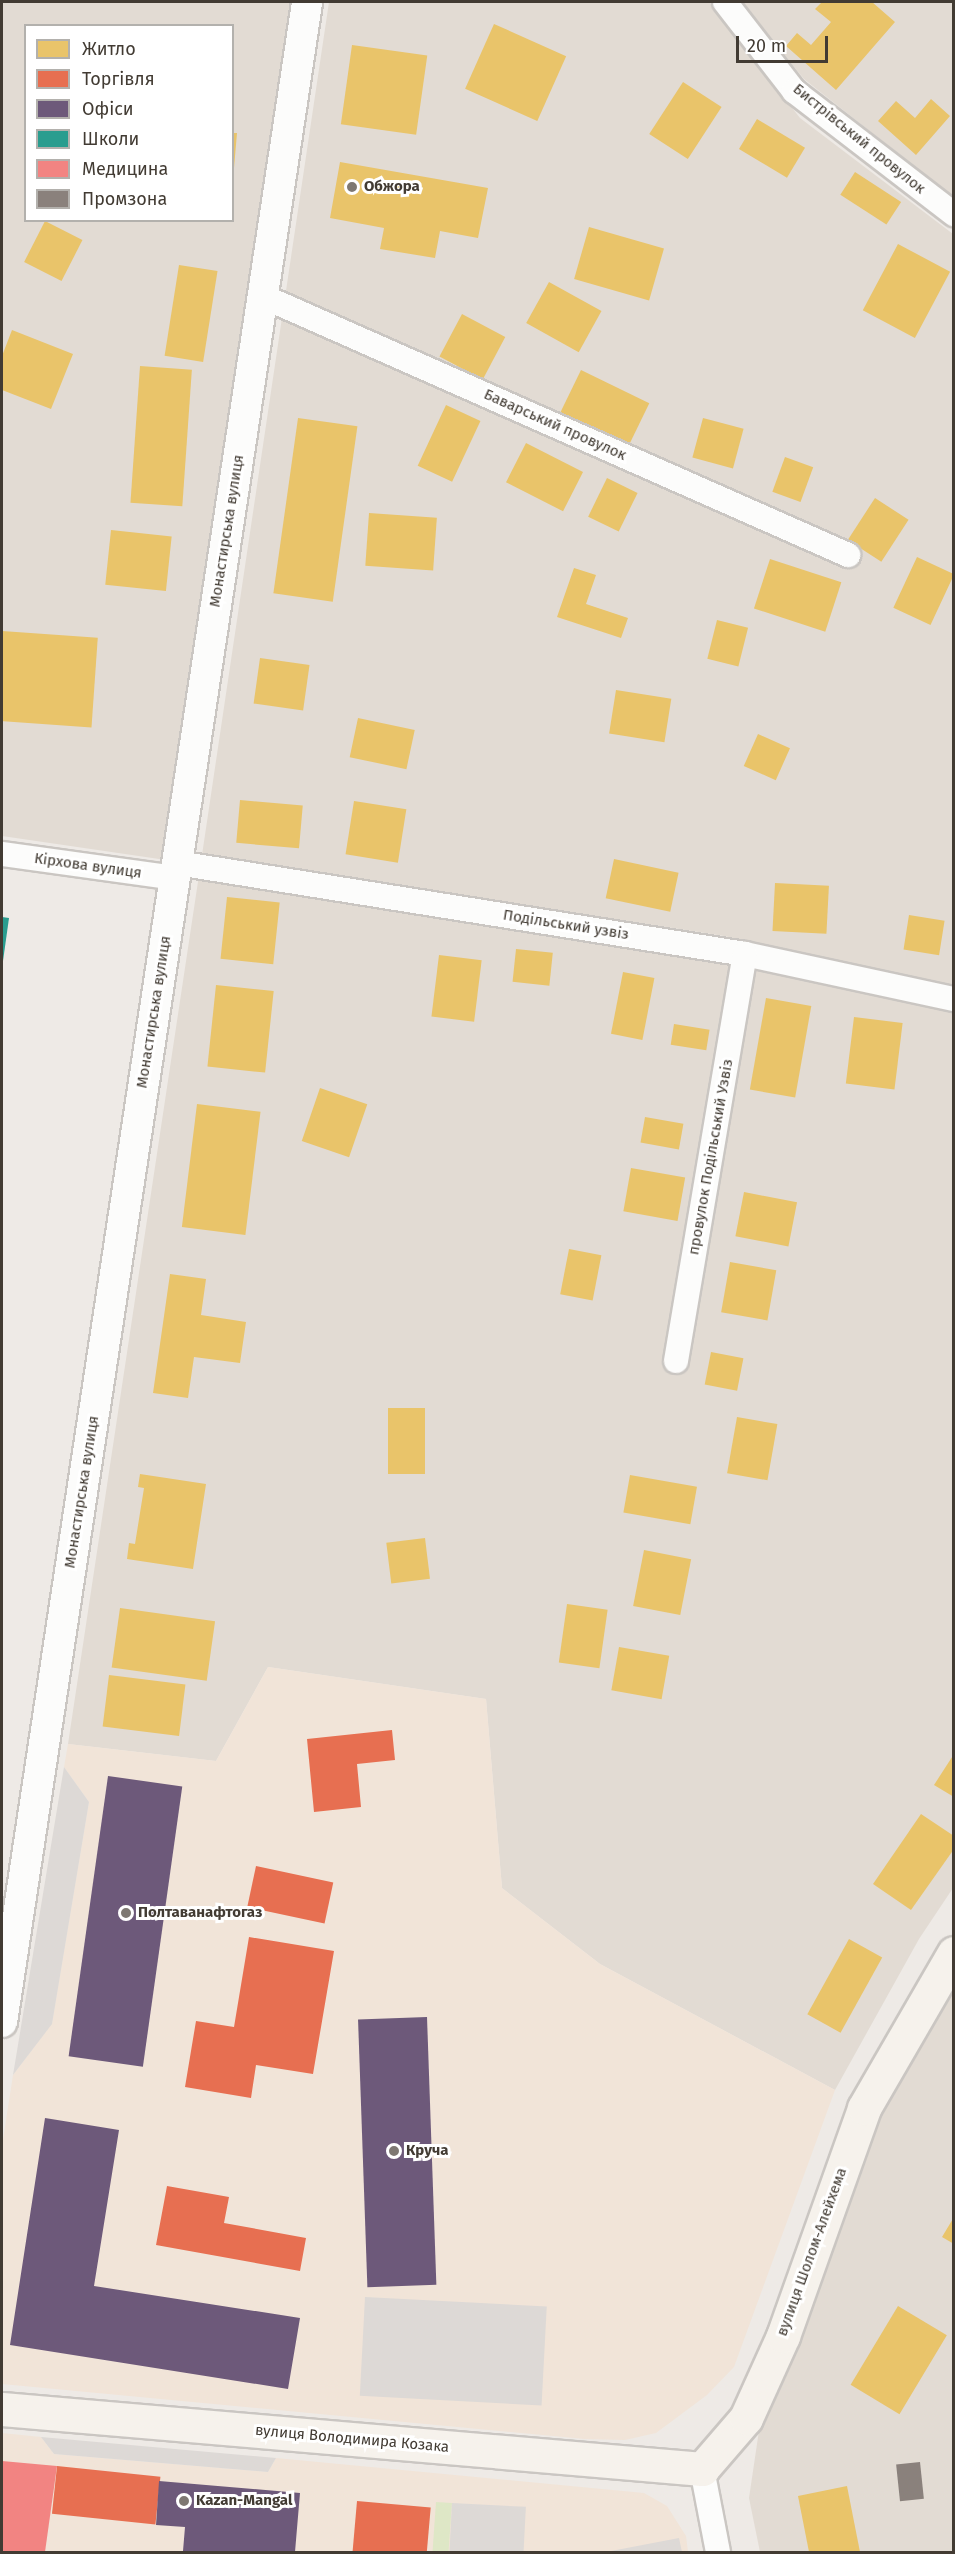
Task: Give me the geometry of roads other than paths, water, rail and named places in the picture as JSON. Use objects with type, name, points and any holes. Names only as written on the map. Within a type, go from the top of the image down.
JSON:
[{"type":"main road","name":"вулиця Шолом-Алейхема","points":[[702,2469],[746,2418],[783,2336],[864,2108],[954,1953]]},
{"type":"main road","name":"вулиця Володимира Козака","points":[[2,2409],[702,2469]]},
{"type":"street","name":"Монастирська вулиця","points":[[2,2022],[307,2]]},
{"type":"street","name":"Бистрівський провулок","points":[[725,2],[794,91],[954,214]]},
{"type":"street","name":"Баварський провулок","points":[[262,296],[848,555]]},
{"type":"street","name":"Кірхова вулиця","points":[[2,854],[176,870]]},
{"type":"street","name":"Подільський узвіз","points":[[176,870],[745,954],[954,999]]},
{"type":"street","name":"провулок Подільський Узвіз","points":[[676,1361],[745,954]]},
{"type":"street","points":[[702,2469],[718,2553]]},
{"type":"place","name":"Обжора","points":[[352,187]]},
{"type":"place","name":"Полтаванафтогаз","points":[[126,1913]]},
{"type":"place","name":"Круча","points":[[394,2151]]},
{"type":"place","name":"Kazan-Mangal","points":[[184,2501]]}]
